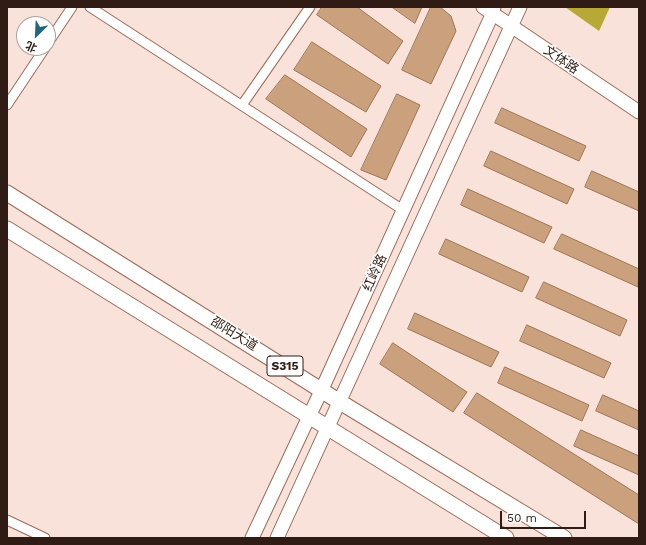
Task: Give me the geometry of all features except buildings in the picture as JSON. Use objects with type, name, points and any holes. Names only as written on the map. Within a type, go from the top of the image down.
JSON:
[{"type":"main road","name":"红岭路","points":[[277,538],[520,7]]},
{"type":"main road","name":"红岭路","points":[[252,538],[322,390],[491,17],[489,9]]},
{"type":"main road","name":"文体路","points":[[489,9],[511,26],[639,112]]},
{"type":"main road","name":"邵阳大道","points":[[7,193],[340,402],[564,538]]},
{"type":"main road","name":"S315","points":[[7,229],[309,418],[506,538]]},
{"type":"street","points":[[56,31],[72,7]]},
{"type":"street","points":[[90,7],[403,210]]},
{"type":"street","points":[[242,105],[310,7]]},
{"type":"street","points":[[7,105],[40,56]]},
{"type":"street","points":[[7,520],[45,538]]},
{"type":"shaded area","points":[[565,7],[610,7],[599,31]]}]
